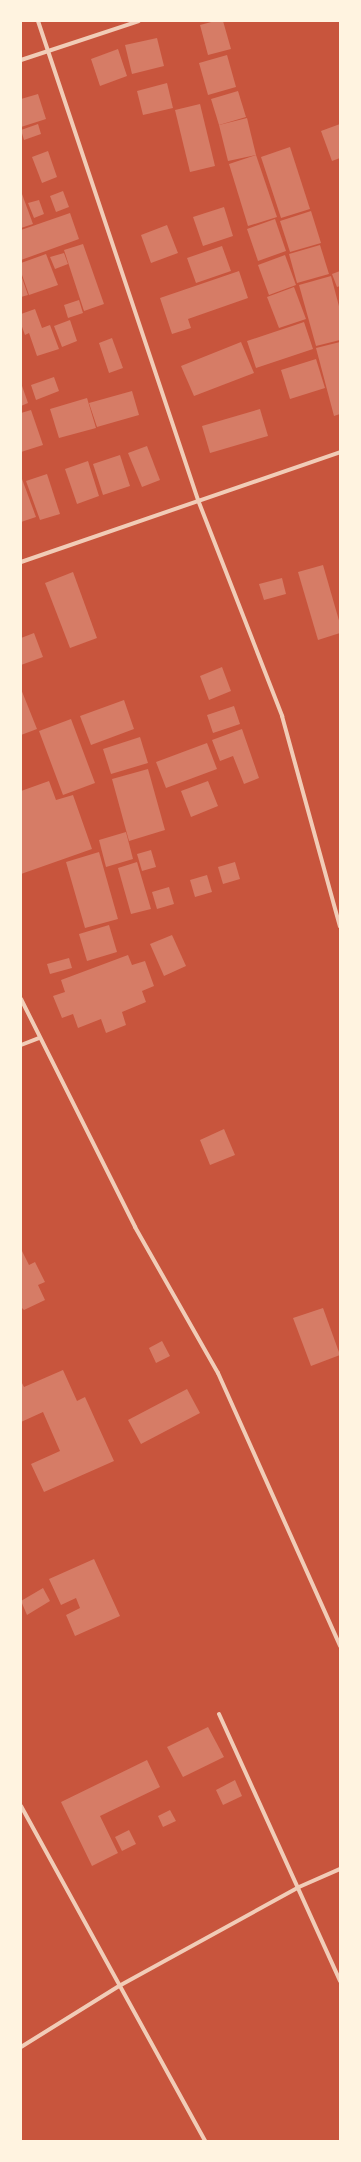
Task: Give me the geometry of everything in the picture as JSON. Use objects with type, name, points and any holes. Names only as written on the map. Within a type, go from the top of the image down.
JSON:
[{"type":"street","points":[[38,21],[49,49],[198,500],[282,716],[340,926]]},
{"type":"street","points":[[21,60],[49,49],[139,21]]},
{"type":"street","points":[[21,562],[340,452]]},
{"type":"street","points":[[21,999],[39,1038],[135,1227],[218,1373],[340,1646]]},
{"type":"street","points":[[21,1045],[39,1038]]},
{"type":"street","points":[[219,1714],[299,1887],[340,1981]]},
{"type":"street","points":[[21,1806],[119,1986],[206,2141]]},
{"type":"street","points":[[21,2047],[119,1986],[299,1887],[340,1869]]},
{"type":"building","points":[[215,21],[223,21],[231,49],[208,55],[200,25]]},
{"type":"building","points":[[157,38],[164,66],[132,74],[125,45]]},
{"type":"building","points":[[118,49],[127,76],[100,86],[91,59]]},
{"type":"building","points":[[227,55],[236,87],[208,95],[199,63]]},
{"type":"building","points":[[167,83],[173,108],[143,115],[137,91]]},
{"type":"building","points":[[238,91],[246,117],[219,125],[211,99]]},
{"type":"building","points":[[38,94],[46,119],[21,127],[21,99]]},
{"type":"building","points":[[200,104],[215,166],[190,172],[175,110]]},
{"type":"building","points":[[247,118],[256,155],[228,161],[219,125]]},
{"type":"building","points":[[38,124],[41,134],[24,140],[21,130]]},
{"type":"building","points":[[340,124],[340,158],[332,161],[321,131]]},
{"type":"building","points":[[290,147],[310,209],[281,218],[261,157]]},
{"type":"building","points":[[48,151],[57,177],[42,183],[32,157]]},
{"type":"building","points":[[256,155],[277,217],[248,226],[229,164]]},
{"type":"building","points":[[63,191],[69,207],[56,212],[50,196]]},
{"type":"building","points":[[22,194],[33,224],[21,228],[21,195]]},
{"type":"building","points":[[39,200],[44,214],[34,218],[28,203]]},
{"type":"building","points":[[224,207],[233,236],[203,246],[193,217]]},
{"type":"building","points":[[311,211],[321,243],[290,252],[280,221]]},
{"type":"building","points":[[70,213],[79,239],[21,260],[21,230]]},
{"type":"building","points":[[275,219],[286,251],[258,261],[247,229]]},
{"type":"building","points":[[167,225],[178,253],[151,263],[141,235]]},
{"type":"building","points":[[83,244],[104,304],[84,311],[64,250]]},
{"type":"building","points":[[320,245],[329,274],[297,283],[289,254]]},
{"type":"building","points":[[222,246],[231,271],[196,283],[187,258]]},
{"type":"building","points":[[64,253],[68,264],[55,269],[50,257]]},
{"type":"building","points":[[46,254],[58,285],[29,295],[21,272],[21,263]]},
{"type":"building","points":[[285,255],[296,285],[269,295],[258,265]]},
{"type":"building","points":[[239,271],[248,298],[188,319],[191,328],[172,334],[160,298]]},
{"type":"building","points":[[340,271],[340,286],[337,287],[332,274]]},
{"type":"building","points":[[21,275],[28,295],[21,297]]},
{"type":"building","points":[[331,276],[340,310],[340,340],[316,346],[299,285]]},
{"type":"building","points":[[294,287],[306,319],[279,328],[267,297]]},
{"type":"building","points":[[79,300],[83,313],[68,318],[64,305]]},
{"type":"building","points":[[35,309],[42,328],[50,325],[59,349],[37,356],[29,333],[25,335],[21,324],[21,314]]},
{"type":"building","points":[[70,320],[77,341],[62,347],[54,326]]},
{"type":"building","points":[[304,322],[313,349],[256,368],[247,341]]},
{"type":"building","points":[[112,338],[123,368],[109,373],[99,343]]},
{"type":"building","points":[[241,342],[254,373],[194,396],[181,366]]},
{"type":"building","points":[[340,342],[340,414],[334,416],[316,348]]},
{"type":"building","points":[[316,359],[325,388],[290,399],[281,370]]},
{"type":"building","points":[[54,377],[59,391],[36,400],[31,385]]},
{"type":"building","points":[[21,383],[28,403],[21,406]]},
{"type":"building","points":[[132,391],[139,415],[97,427],[89,403]]},
{"type":"building","points":[[87,398],[96,428],[59,438],[50,409]]},
{"type":"building","points":[[260,409],[268,436],[210,453],[202,426]]},
{"type":"building","points":[[31,410],[43,445],[21,452],[21,413]]},
{"type":"building","points":[[147,446],[160,480],[142,487],[128,453]]},
{"type":"building","points":[[120,455],[130,486],[103,495],[93,464]]},
{"type":"building","points":[[88,461],[99,496],[77,504],[65,469]]},
{"type":"building","points":[[47,474],[60,514],[40,520],[26,481]]},
{"type":"building","points":[[22,479],[36,517],[21,522],[21,480]]},
{"type":"building","points":[[323,565],[340,624],[340,633],[318,640],[298,572]]},
{"type":"building","points":[[73,572],[97,638],[70,648],[45,583]]},
{"type":"building","points":[[282,578],[286,594],[264,600],[259,584]]},
{"type":"building","points":[[34,633],[43,657],[21,665],[21,638]]},
{"type":"building","points":[[222,667],[231,691],[209,700],[200,676]]},
{"type":"building","points":[[21,689],[37,729],[21,735]]},
{"type":"building","points":[[124,700],[134,729],[91,745],[80,716]]},
{"type":"building","points":[[234,706],[240,724],[213,733],[207,715]]},
{"type":"building","points":[[71,719],[95,783],[63,795],[39,731]]},
{"type":"building","points":[[242,729],[259,778],[244,784],[233,756],[220,761],[212,740]]},
{"type":"building","points":[[140,737],[148,763],[111,774],[103,749]]},
{"type":"building","points":[[207,743],[217,769],[166,788],[156,762]]},
{"type":"building","points":[[148,769],[165,830],[129,841],[112,779]]},
{"type":"building","points":[[49,781],[56,800],[73,795],[92,849],[21,874],[21,791]]},
{"type":"building","points":[[208,781],[218,806],[191,817],[181,791]]},
{"type":"building","points":[[126,832],[133,859],[106,867],[99,840]]},
{"type":"building","points":[[151,850],[156,867],[142,871],[137,854]]},
{"type":"building","points":[[99,852],[118,919],[85,928],[66,862]]},
{"type":"building","points":[[137,862],[151,909],[131,914],[118,868]]},
{"type":"building","points":[[235,862],[240,879],[223,884],[218,867]]},
{"type":"building","points":[[207,875],[212,892],[195,897],[190,880]]},
{"type":"building","points":[[169,887],[174,904],[157,909],[152,892]]},
{"type":"building","points":[[109,925],[117,952],[87,961],[79,934]]},
{"type":"building","points":[[172,935],[186,966],[164,976],[150,944]]},
{"type":"building","points":[[128,955],[132,965],[145,961],[154,986],[142,991],[146,1002],[122,1012],[126,1025],[106,1033],[101,1019],[78,1028],[73,1014],[62,1018],[53,996],[65,992],[61,980]]},
{"type":"building","points":[[69,958],[72,968],[50,974],[47,964]]},
{"type":"building","points":[[224,1129],[235,1155],[210,1165],[200,1140]]},
{"type":"building","points":[[21,1249],[29,1265],[35,1262],[45,1282],[38,1285],[45,1300],[24,1310],[21,1307]]},
{"type":"building","points":[[323,1308],[340,1355],[311,1366],[293,1318]]},
{"type":"building","points":[[162,1341],[170,1356],[156,1363],[149,1348]]},
{"type":"building","points":[[63,1370],[77,1401],[85,1397],[114,1461],[44,1492],[31,1464],[60,1451],[43,1412],[21,1422],[21,1381],[24,1387]]},
{"type":"building","points":[[187,1389],[200,1413],[141,1444],[128,1420]]},
{"type":"building","points":[[94,1559],[120,1616],[75,1636],[66,1615],[80,1608],[76,1598],[61,1605],[49,1579]]},
{"type":"building","points":[[43,1588],[50,1601],[27,1615],[21,1601]]},
{"type":"building","points":[[208,1727],[224,1757],[183,1777],[167,1747]]},
{"type":"building","points":[[147,1760],[160,1787],[100,1816],[118,1853],[92,1866],[61,1802]]},
{"type":"building","points":[[235,1780],[242,1796],[223,1805],[216,1790]]},
{"type":"building","points":[[170,1810],[176,1821],[163,1827],[158,1816]]},
{"type":"building","points":[[129,1830],[136,1844],[122,1851],[115,1837]]}]
